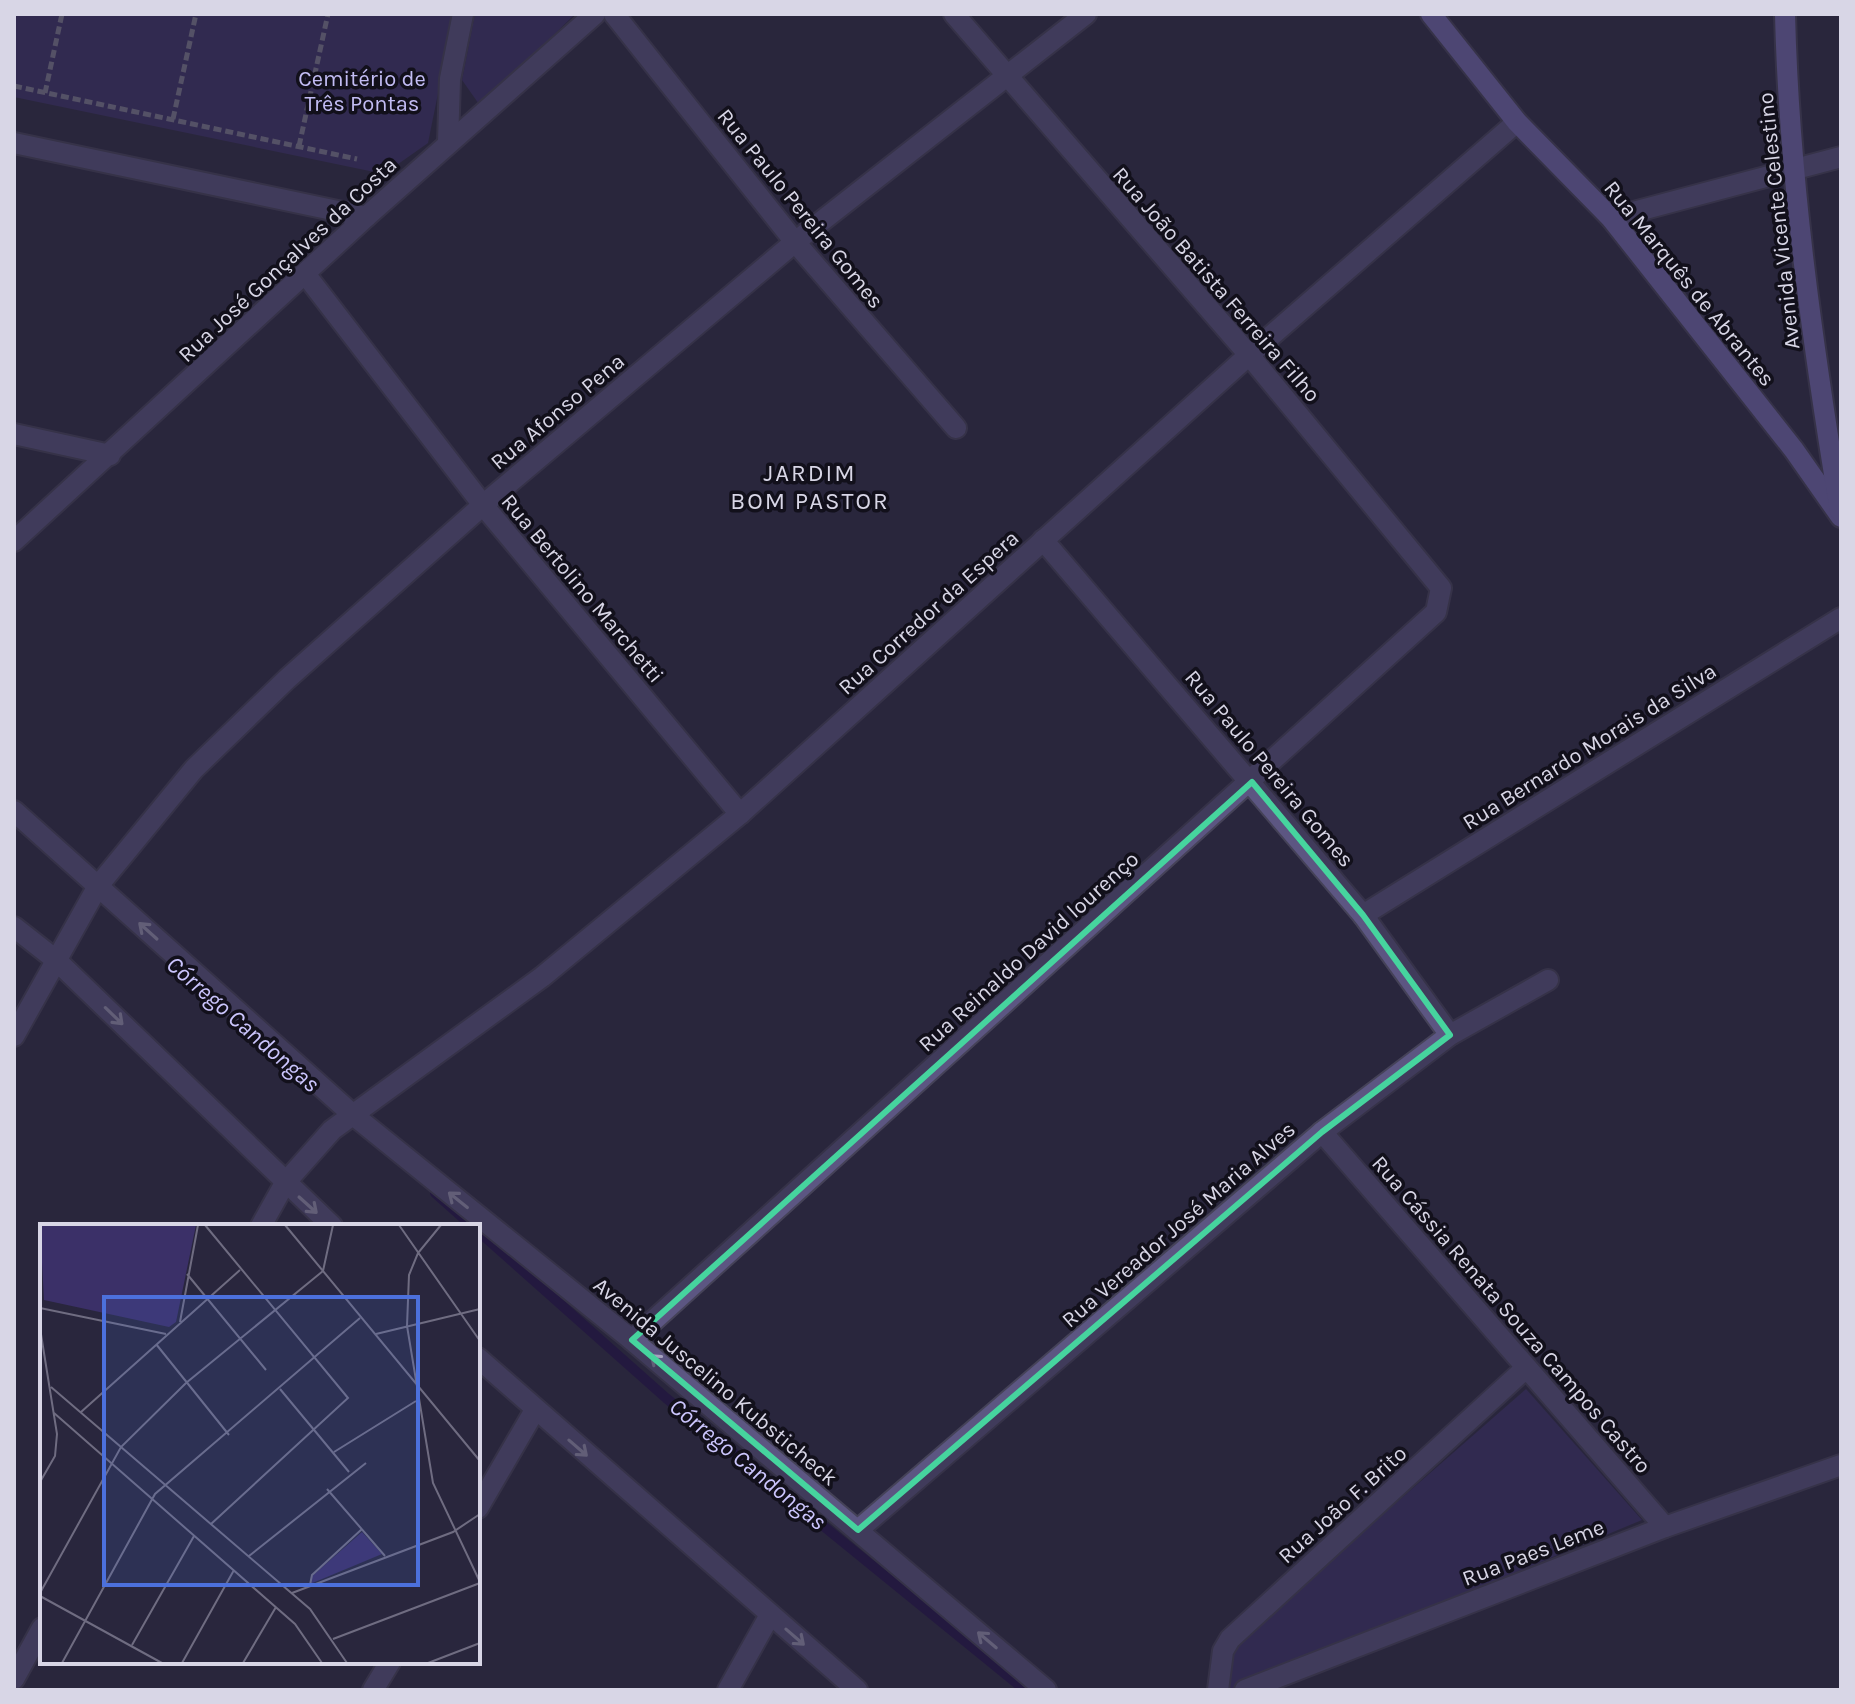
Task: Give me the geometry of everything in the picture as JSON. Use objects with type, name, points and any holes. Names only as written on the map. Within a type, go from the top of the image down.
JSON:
[{"type":"street","points":[[448,143],[450,79],[463,14]]},
{"type":"street","name":"Rua José Gonçalves da Costa","points":[[14,541],[366,217],[595,14]]},
{"type":"street","name":"Rua Paulo Pereira Gomes","points":[[614,14],[795,242],[956,428]]},
{"type":"street","name":"Rua João Batista Ferreira Filho","points":[[954,14],[1249,355],[1441,588]]},
{"type":"street","name":"Rua Afonso Pena","points":[[14,1036],[98,886],[194,769],[287,679],[483,505],[795,242],[1009,78],[1086,14]]},
{"type":"street","name":"Rua Marquês de Abrantes","points":[[1431,14],[1517,122],[1611,218],[1794,450],[1841,519]]},
{"type":"street","name":"Avenida Vicente Celestino","points":[[1785,14],[1795,168],[1818,376],[1841,519]]},
{"type":"street","name":"Rua Corredor da Espera","points":[[262,1224],[285,1183],[332,1130],[542,977],[740,814],[1249,355],[1517,122]]},
{"type":"street","points":[[14,143],[366,217]]},
{"type":"street","points":[[1611,218],[1841,157]]},
{"type":"street","name":"Rua Bertolino Marchetti","points":[[306,275],[483,505],[740,814]]},
{"type":"street","points":[[14,434],[110,455]]},
{"type":"street","name":"Rua Paulo Pereira Gomes","points":[[1043,540],[1363,915],[1450,1035]]},
{"type":"street","name":"Rua Reinaldo David lourenço","points":[[632,1340],[1252,782],[1436,612],[1441,588]]},
{"type":"street","name":"Rua Bernardo Morais da Silva","points":[[1363,915],[1841,618]]},
{"type":"street","name":"Avenida Juscelino Kubsticheck","points":[[14,811],[352,1114],[632,1340],[1046,1690]]},
{"type":"street","points":[[14,927],[60,953],[285,1183],[330,1224]]},
{"type":"street","name":"Rua Vereador José Maria Alves","points":[[858,1530],[1322,1132],[1450,1035],[1548,980]]},
{"type":"street","name":"Rua Cássia Renata Souza Campos Castro","points":[[1322,1132],[1665,1527]]},
{"type":"street","points":[[480,1360],[857,1690]]},
{"type":"street","name":"Rua João F. Brito","points":[[1218,1690],[1223,1651],[1230,1639],[1526,1368]]},
{"type":"street","points":[[480,1505],[535,1410]]},
{"type":"street","name":"Rua Paes Leme","points":[[1245,1690],[1665,1527],[1841,1465]]},
{"type":"street","points":[[728,1690],[770,1615]]},
{"type":"street","points":[[14,1679],[40,1632]]},
{"type":"street","points":[[373,1690],[389,1664]]},
{"type":"path","points":[[45,93],[62,14]]},
{"type":"path","points":[[173,119],[196,14]]},
{"type":"path","points":[[299,146],[328,14]]},
{"type":"path","points":[[14,86],[357,159]]},
{"type":"highlighted area","points":[[1252,782],[1363,915],[1450,1035],[1322,1132],[858,1530],[632,1340]]},
{"type":"green space","name":"Cemitério de Três Pontas","points":[[14,14],[454,14],[428,143],[384,174],[14,97]]},
{"type":"green space","points":[[475,14],[575,14],[481,107],[462,80]]},
{"type":"green space","points":[[1526,1389],[1642,1520],[1232,1690],[1219,1690],[1227,1651]]},
{"type":"waterway","name":"Córrego Candongas","points":[[435,1193],[470,1224]]},
{"type":"waterway","name":"Córrego Candongas","points":[[480,1233],[666,1398],[1025,1690]]},
{"type":"district","name":"JARDIM BOM PASTOR","points":[[810,487]]}]
